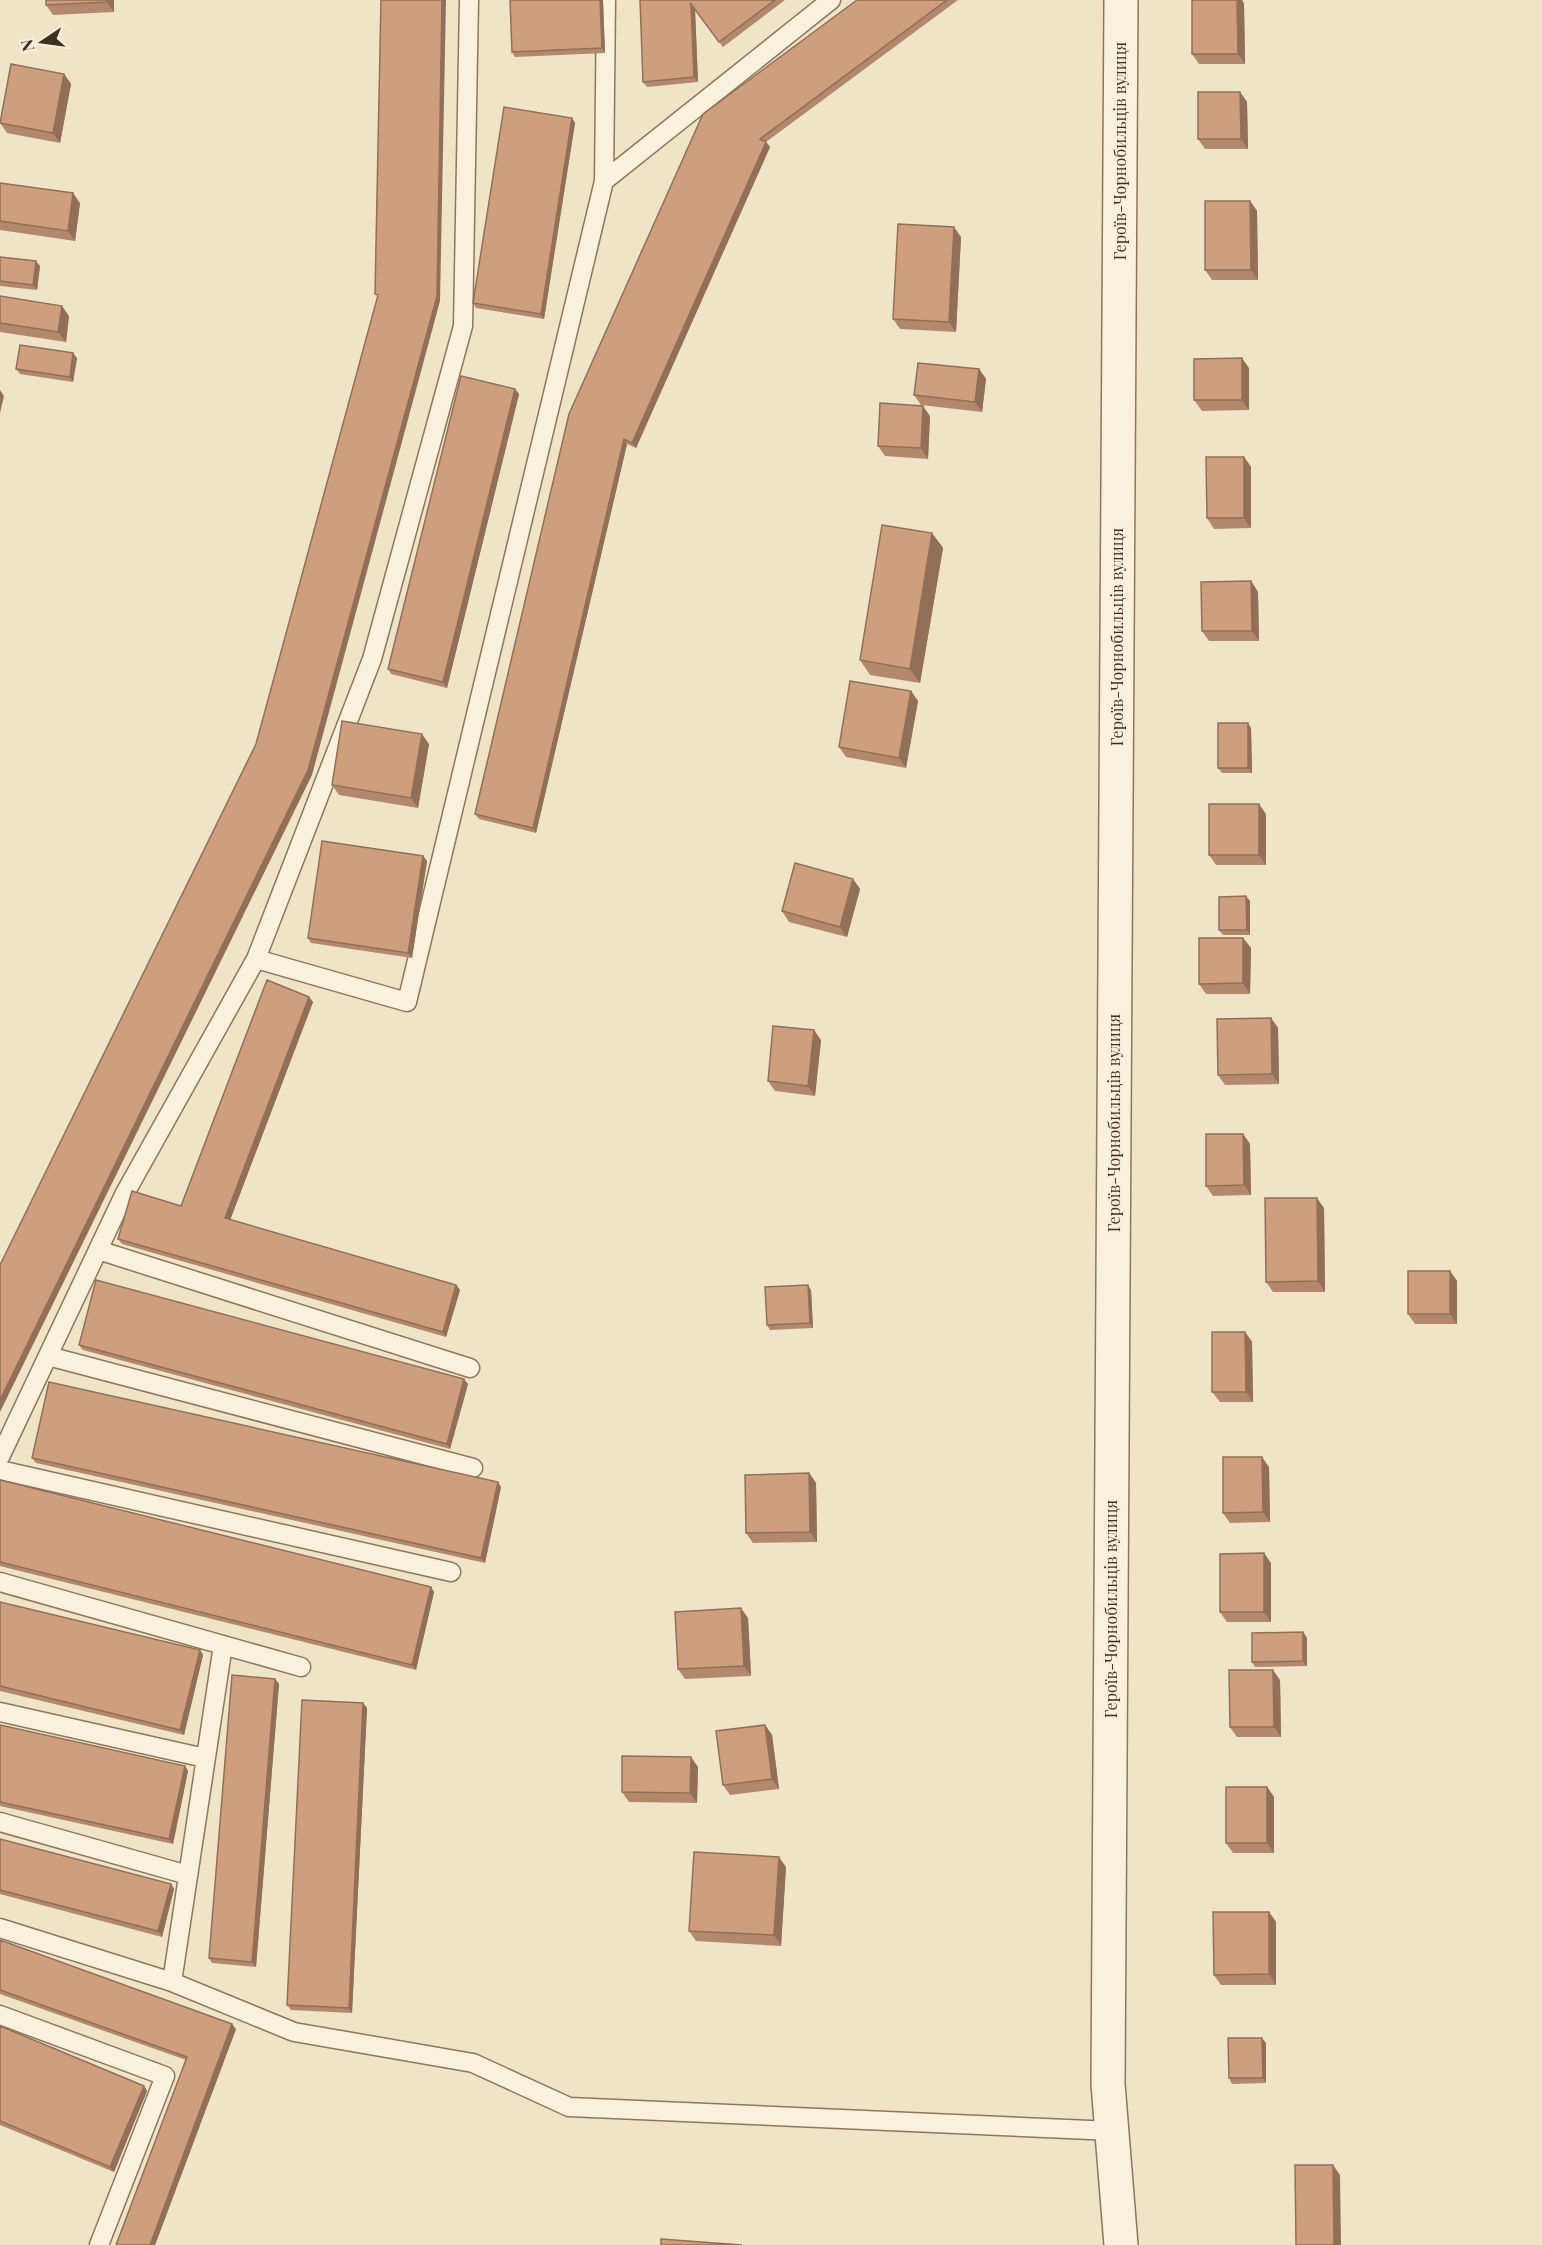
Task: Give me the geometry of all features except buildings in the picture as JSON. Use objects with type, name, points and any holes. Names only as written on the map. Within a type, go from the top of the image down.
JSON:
[{"type":"street","name":"Героїв-Чорнобильців вулиця","points":[[1120,2245],[1108,2072],[1121,0]]},
{"type":"lane","points":[[0,1457],[124,1195],[256,959],[372,659],[463,326],[469,0]]},
{"type":"lane","points":[[256,959],[407,1002],[604,181],[606,0]]},
{"type":"lane","points":[[604,181],[831,0]]},
{"type":"lane","points":[[98,1250],[470,1368]]},
{"type":"lane","points":[[48,1356],[474,1468]]},
{"type":"lane","points":[[0,1470],[451,1572]]},
{"type":"lane","points":[[0,1582],[301,1667]]},
{"type":"lane","points":[[172,1982],[223,1645]]},
{"type":"lane","points":[[0,1712],[206,1758]]},
{"type":"lane","points":[[0,1822],[188,1875]]},
{"type":"lane","points":[[0,1928],[172,1982],[294,2032],[473,2064],[569,2107],[1113,2131]]},
{"type":"lane","points":[[0,2015],[165,2076],[99,2245]]}]
